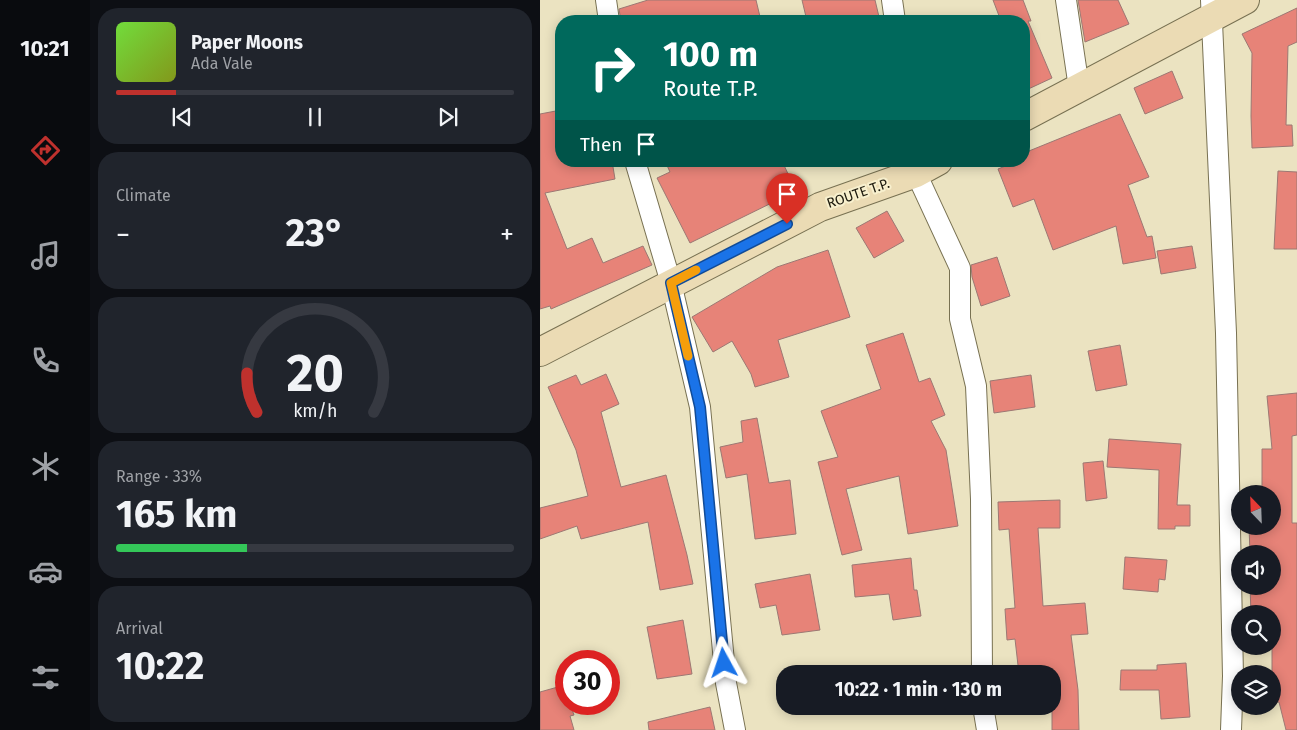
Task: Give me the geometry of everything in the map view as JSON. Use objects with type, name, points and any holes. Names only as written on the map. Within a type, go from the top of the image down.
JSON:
[{"type":"street","points":[[606,0],[608,15]]},
{"type":"street","points":[[892,0],[894,15]]},
{"type":"street","points":[[1066,0],[1079,88]]},
{"type":"street","points":[[1030,114],[1079,88],[1211,8],[1245,0]]},
{"type":"street","points":[[1211,8],[1226,333],[1233,676],[1232,730]]},
{"type":"street","points":[[637,167],[671,283],[700,407],[726,683],[735,730]]},
{"type":"street","name":"ROUTE T.P.","points":[[540,352],[820,206],[918,167]]},
{"type":"street","points":[[924,167],[960,268],[960,319],[976,386],[981,499],[982,665]]},
{"type":"street","points":[[984,715],[987,730]]},
{"type":"building","points":[[648,0],[756,0],[760,15],[620,15],[619,9]]},
{"type":"building","points":[[802,0],[875,0],[879,15],[806,15]]},
{"type":"building","points":[[993,0],[1023,0],[1029,15],[999,15]]},
{"type":"building","points":[[1078,0],[1118,0],[1129,24],[1085,42]]},
{"type":"building","points":[[1297,8],[1297,42],[1288,46],[1286,125],[1292,125],[1293,146],[1252,148],[1252,53],[1242,34]]},
{"type":"building","points":[[1030,26],[1052,78],[1030,88]]},
{"type":"building","points":[[1172,71],[1183,98],[1145,114],[1134,88]]},
{"type":"building","points":[[555,111],[555,167],[613,167],[615,179],[545,193],[567,249],[592,238],[603,263],[643,246],[652,265],[551,309],[550,306],[540,309],[540,114]]},
{"type":"building","points":[[1120,114],[1149,177],[1128,185],[1147,237],[1152,236],[1156,258],[1123,264],[1116,226],[1053,250],[1034,199],[1013,207],[998,169],[1003,167],[1030,167],[1030,151]]},
{"type":"building","points":[[668,167],[785,167],[796,191],[690,243],[657,178],[670,172]]},
{"type":"building","points":[[1278,171],[1297,172],[1297,249],[1274,249]]},
{"type":"building","points":[[887,211],[904,241],[874,258],[856,228]]},
{"type":"building","points":[[1192,246],[1196,268],[1161,274],[1157,251]]},
{"type":"building","points":[[828,250],[850,317],[778,340],[789,377],[755,387],[751,374],[732,341],[713,352],[692,317],[777,267]]},
{"type":"building","points":[[997,257],[1010,296],[981,306],[972,277],[971,265]]},
{"type":"building","points":[[903,333],[919,382],[930,378],[945,415],[931,421],[946,450],[958,526],[908,534],[899,476],[846,489],[862,550],[842,555],[818,462],[838,457],[821,411],[881,389],[866,345]]},
{"type":"building","points":[[1120,345],[1127,385],[1096,391],[1088,351]]},
{"type":"building","points":[[606,374],[619,404],[601,412],[621,487],[666,475],[693,584],[660,590],[648,522],[581,539],[577,526],[540,539],[540,508],[588,496],[576,450],[548,387],[576,375],[581,385]]},
{"type":"building","points":[[1031,375],[1035,407],[994,413],[990,381]]},
{"type":"building","points":[[1297,393],[1297,435],[1292,436],[1292,523],[1297,523],[1297,730],[1286,730],[1281,710],[1281,665],[1272,665],[1272,655],[1281,655],[1281,605],[1251,605],[1250,595],[1281,595],[1281,545],[1250,545],[1249,535],[1281,535],[1281,485],[1262,485],[1262,449],[1272,449],[1267,396]]},
{"type":"building","points":[[757,418],[769,483],[790,480],[796,534],[755,539],[747,474],[726,478],[720,447],[743,442],[741,421]]},
{"type":"building","points":[[1109,439],[1181,444],[1177,505],[1190,505],[1190,526],[1175,526],[1175,529],[1158,529],[1159,470],[1107,467]]},
{"type":"building","points":[[1103,461],[1107,498],[1086,501],[1083,463]]},
{"type":"building","points":[[1060,500],[1060,528],[1038,528],[1043,606],[1085,603],[1088,634],[1071,635],[1078,690],[1079,730],[1052,730],[1052,715],[1061,715],[1061,665],[1018,665],[1015,639],[1007,640],[1005,609],[1015,608],[1009,529],[999,530],[998,502]]},
{"type":"building","points":[[1125,557],[1167,560],[1165,580],[1159,579],[1158,592],[1123,589]]},
{"type":"building","points":[[911,558],[914,590],[917,590],[921,616],[893,620],[889,594],[855,597],[852,565]]},
{"type":"building","points":[[810,574],[820,630],[782,635],[776,605],[760,608],[755,584]]},
{"type":"building","points":[[683,620],[692,674],[657,679],[647,627]]},
{"type":"building","points":[[1186,663],[1190,717],[1161,719],[1159,690],[1120,690],[1121,670],[1157,670],[1157,665]]},
{"type":"building","points":[[555,688],[555,715],[574,715],[570,716],[574,730],[540,730],[540,692]]},
{"type":"building","points":[[710,707],[715,730],[649,730],[648,722]]},
{"type":"slow traffic","points":[[688,356],[671,283],[696,270]]},
{"type":"route","points":[[724,663],[700,407],[671,283],[787,224]]}]
